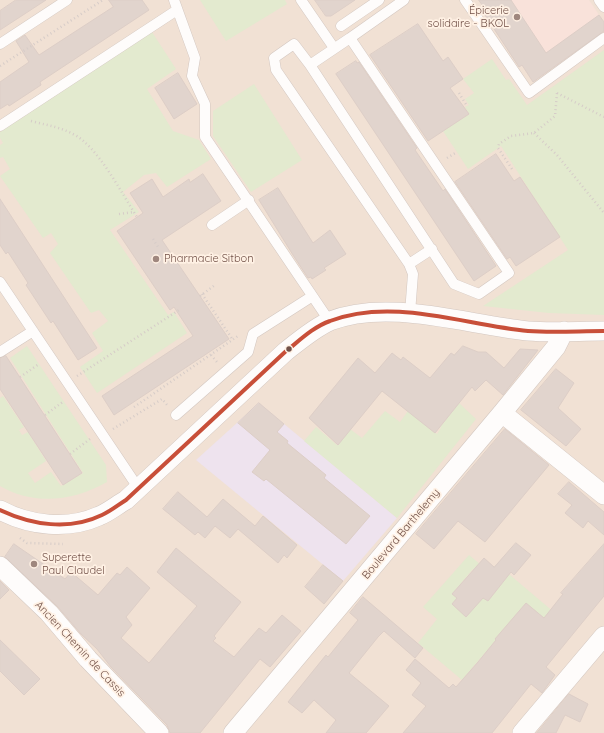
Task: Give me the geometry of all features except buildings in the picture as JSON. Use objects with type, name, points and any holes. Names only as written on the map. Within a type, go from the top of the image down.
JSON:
[{"type":"street","points":[[0,510],[12,517],[41,524],[64,525],[79,523],[100,516],[126,500],[139,489],[286,352],[306,336],[330,322],[354,314],[376,312],[410,313],[528,331],[604,331]]},
{"type":"street","name":"Boulevard Barthelemy","points":[[233,733],[502,413],[556,347],[564,331]]},
{"type":"street","points":[[502,413],[604,495]]},
{"type":"street","name":"Ancien Chemin de Cassis","points":[[0,566],[49,613],[88,659],[159,733]]},
{"type":"street","points":[[522,733],[604,636]]},
{"type":"lane","points":[[0,44],[66,0]]},
{"type":"lane","points":[[174,0],[195,58],[192,76],[205,104],[205,137],[249,200],[311,297],[330,322]]},
{"type":"lane","points":[[301,0],[334,48]]},
{"type":"lane","points":[[340,26],[380,0]]},
{"type":"lane","points":[[310,65],[404,0]]},
{"type":"lane","points":[[465,0],[529,93],[604,38]]},
{"type":"lane","points":[[599,0],[604,7]]},
{"type":"lane","points":[[0,126],[177,10]]},
{"type":"lane","points":[[350,38],[509,273],[479,294],[454,284],[310,65],[294,44],[274,58],[276,70],[409,264],[413,274],[410,313]]},
{"type":"lane","points":[[212,225],[249,200]]},
{"type":"lane","points":[[409,264],[432,249]]},
{"type":"lane","points":[[0,282],[139,489]]},
{"type":"lane","points":[[176,416],[248,352],[253,334],[311,297]]},
{"type":"lane","points":[[0,352],[33,331]]},
{"type":"path","points":[[0,66],[103,0]]},
{"type":"path","points":[[542,83],[557,93],[604,117]]},
{"type":"path","points":[[459,93],[467,106]]},
{"type":"path","points":[[512,169],[498,148],[499,144],[511,136],[534,133],[555,116],[557,93]]},
{"type":"path","points":[[13,117],[59,127],[75,134],[89,145],[137,217]]},
{"type":"path","points":[[534,133],[557,155],[604,213]]},
{"type":"path","points":[[120,214],[134,212]]},
{"type":"path","points":[[153,239],[158,247]]},
{"type":"path","points":[[215,285],[201,295],[233,340]]},
{"type":"path","points":[[67,383],[179,310]]},
{"type":"path","points":[[134,407],[242,333]]},
{"type":"path","points":[[210,355],[216,362]]},
{"type":"path","points":[[20,377],[50,357]]},
{"type":"path","points":[[45,415],[74,394]]},
{"type":"path","points":[[70,454],[101,433],[162,399],[167,405]]},
{"type":"shaded area","points":[[0,0],[604,0],[604,733],[0,733]]},
{"type":"shaded area","points":[[479,0],[589,0],[604,22],[604,31],[533,82]]},
{"type":"shaded area","points":[[259,403],[397,518],[343,581],[196,460]]},
{"type":"green space","points":[[200,0],[285,0],[287,4],[226,41]]},
{"type":"green space","points":[[152,32],[176,69],[147,89],[173,131],[199,140],[211,159],[167,187],[156,173],[144,175],[123,192],[139,212],[110,230],[168,315],[174,312],[187,333],[97,393],[80,367],[103,351],[92,333],[108,321],[99,310],[91,313],[50,253],[58,244],[51,233],[43,238],[0,176],[10,169],[3,157],[0,158],[0,145],[3,143],[0,138],[0,132]]},
{"type":"green space","points":[[604,50],[604,315],[549,313],[483,306],[568,250],[501,146],[468,169],[443,131],[469,114],[465,107],[469,105],[465,99],[474,93],[463,79],[492,59],[506,80],[509,79],[527,105]]},
{"type":"green space","points":[[254,84],[302,160],[251,192],[213,136],[213,111]]},
{"type":"green space","points":[[27,346],[106,465],[107,482],[81,493],[54,499],[40,499],[26,496],[0,486],[0,398],[3,396],[24,427],[19,430],[22,435],[28,432],[46,461],[28,473],[35,483],[51,472],[61,486],[83,473],[10,358]]},
{"type":"green space","points":[[459,403],[476,419],[397,518],[304,441],[316,427],[337,445],[350,429],[362,438],[385,411],[400,422],[408,411],[437,434],[441,428],[440,427]]},
{"type":"green space","points":[[469,555],[481,565],[494,567],[497,564],[575,630],[569,639],[526,603],[462,680],[418,643],[437,619],[423,607]],"holes":[[[473,569],[497,590],[488,601],[483,597],[466,616],[452,604],[457,598],[452,594]]]},
{"type":"transit line","points":[[0,510],[25,519],[51,524],[77,523],[108,512],[126,500],[285,352],[312,331],[330,321],[354,314],[403,312],[528,331],[604,331]]},
{"type":"place","name":"Épicerie solidaire - BKOL","points":[[517,17]]},
{"type":"place","name":"Pharmacie Sitbon","points":[[156,259]]},
{"type":"place","name":"Superette Paul Claudel","points":[[34,564]]}]
